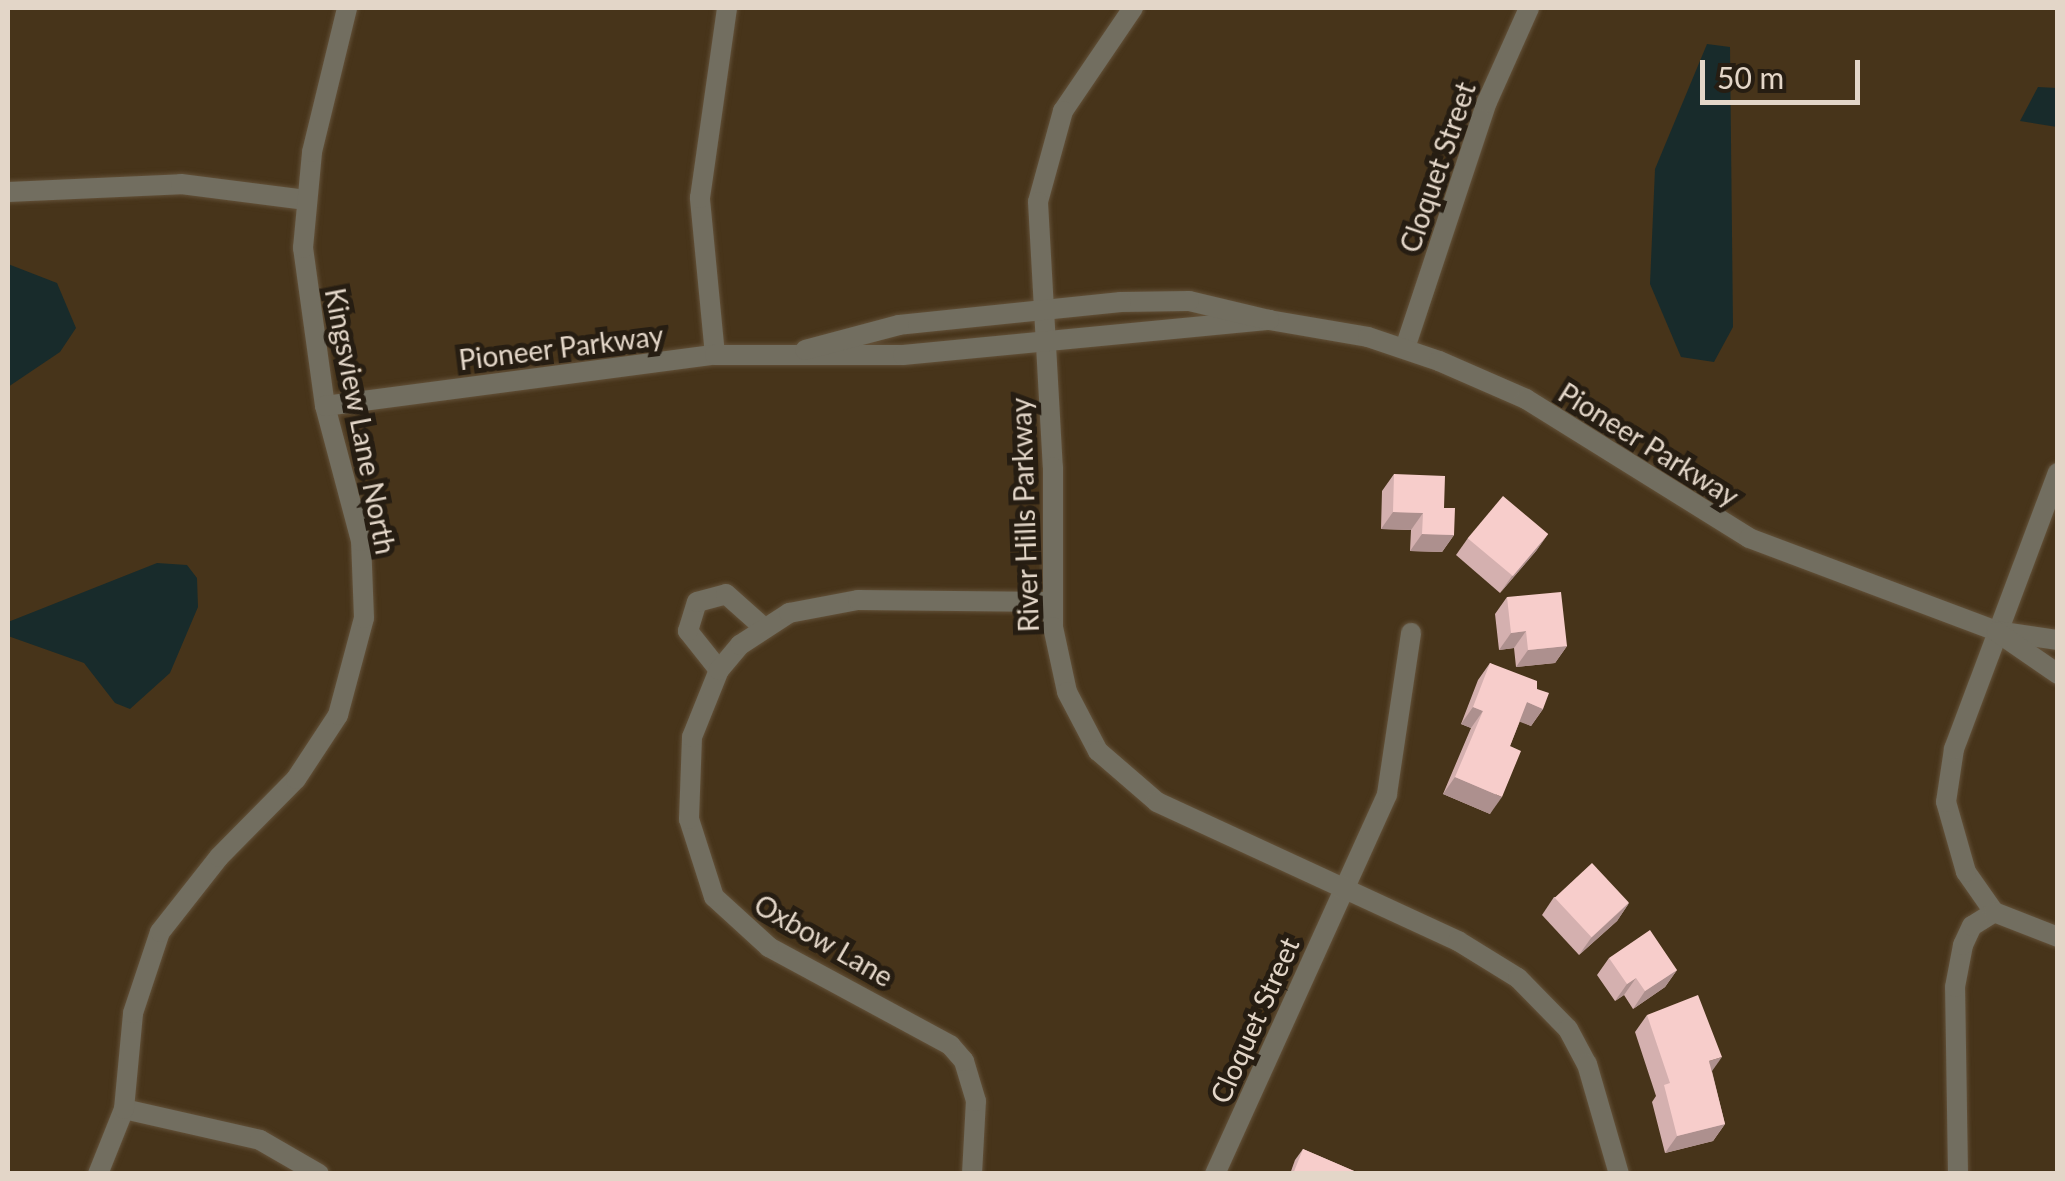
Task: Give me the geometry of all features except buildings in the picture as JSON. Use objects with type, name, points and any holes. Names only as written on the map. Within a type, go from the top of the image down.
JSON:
[{"type":"street","name":"Kingsview Lane North","points":[[98,1174],[124,1109],[134,1013],[160,932],[219,856],[296,779],[338,714],[364,618],[361,542],[324,406],[310,325],[306,200],[348,8]]},
{"type":"street","points":[[715,355],[700,198],[727,8]]},
{"type":"street","name":"River Hills Parkway","points":[[1133,8],[1063,111],[1047,156],[1036,243],[1045,344],[1057,661],[1067,692],[1098,751],[1124,779],[1208,829],[1489,958],[1545,1002],[1591,1074],[1619,1174]]},
{"type":"street","name":"Cloquet Street","points":[[1405,348],[1487,102],[1529,8]]},
{"type":"street","points":[[8,192],[181,184],[306,200]]},
{"type":"street","name":"Pioneer Parkway","points":[[804,350],[899,326],[1042,309],[1188,301],[1405,348],[1526,399],[1749,538],[1996,631],[2058,640]]},
{"type":"street","name":"Pioneer Parkway","points":[[324,406],[715,355],[804,350],[903,356],[1269,320]]},
{"type":"street","points":[[2058,472],[1954,748],[1946,802],[1966,872],[1994,912],[2058,937]]},
{"type":"street","points":[[720,670],[688,630],[697,602],[726,594],[763,627]]},
{"type":"street","name":"Oxbow Lane","points":[[972,1174],[976,1101],[968,1071],[950,1045],[748,934],[704,878],[689,819],[692,737],[720,670],[763,627],[789,613],[858,600],[1053,602]]},
{"type":"street","name":"Pioneer Parkway","points":[[1996,631],[2058,674]]},
{"type":"street","name":"Cloquet Street","points":[[1215,1174],[1393,776],[1411,633]]},
{"type":"street","points":[[1958,1174],[1954,987],[1972,926],[1994,912]]},
{"type":"street","points":[[124,1109],[260,1140],[319,1174]]},
{"type":"water","points":[[1707,44],[1730,47],[1733,327],[1714,362],[1681,357],[1650,284],[1655,169]]},
{"type":"water","points":[[2038,87],[2057,88],[2057,127],[2020,121]]},
{"type":"water","points":[[8,264],[57,283],[76,328],[60,352],[8,387]]},
{"type":"water","points":[[157,563],[187,565],[197,578],[198,607],[170,673],[130,709],[115,703],[84,663],[8,636],[8,622]]}]
